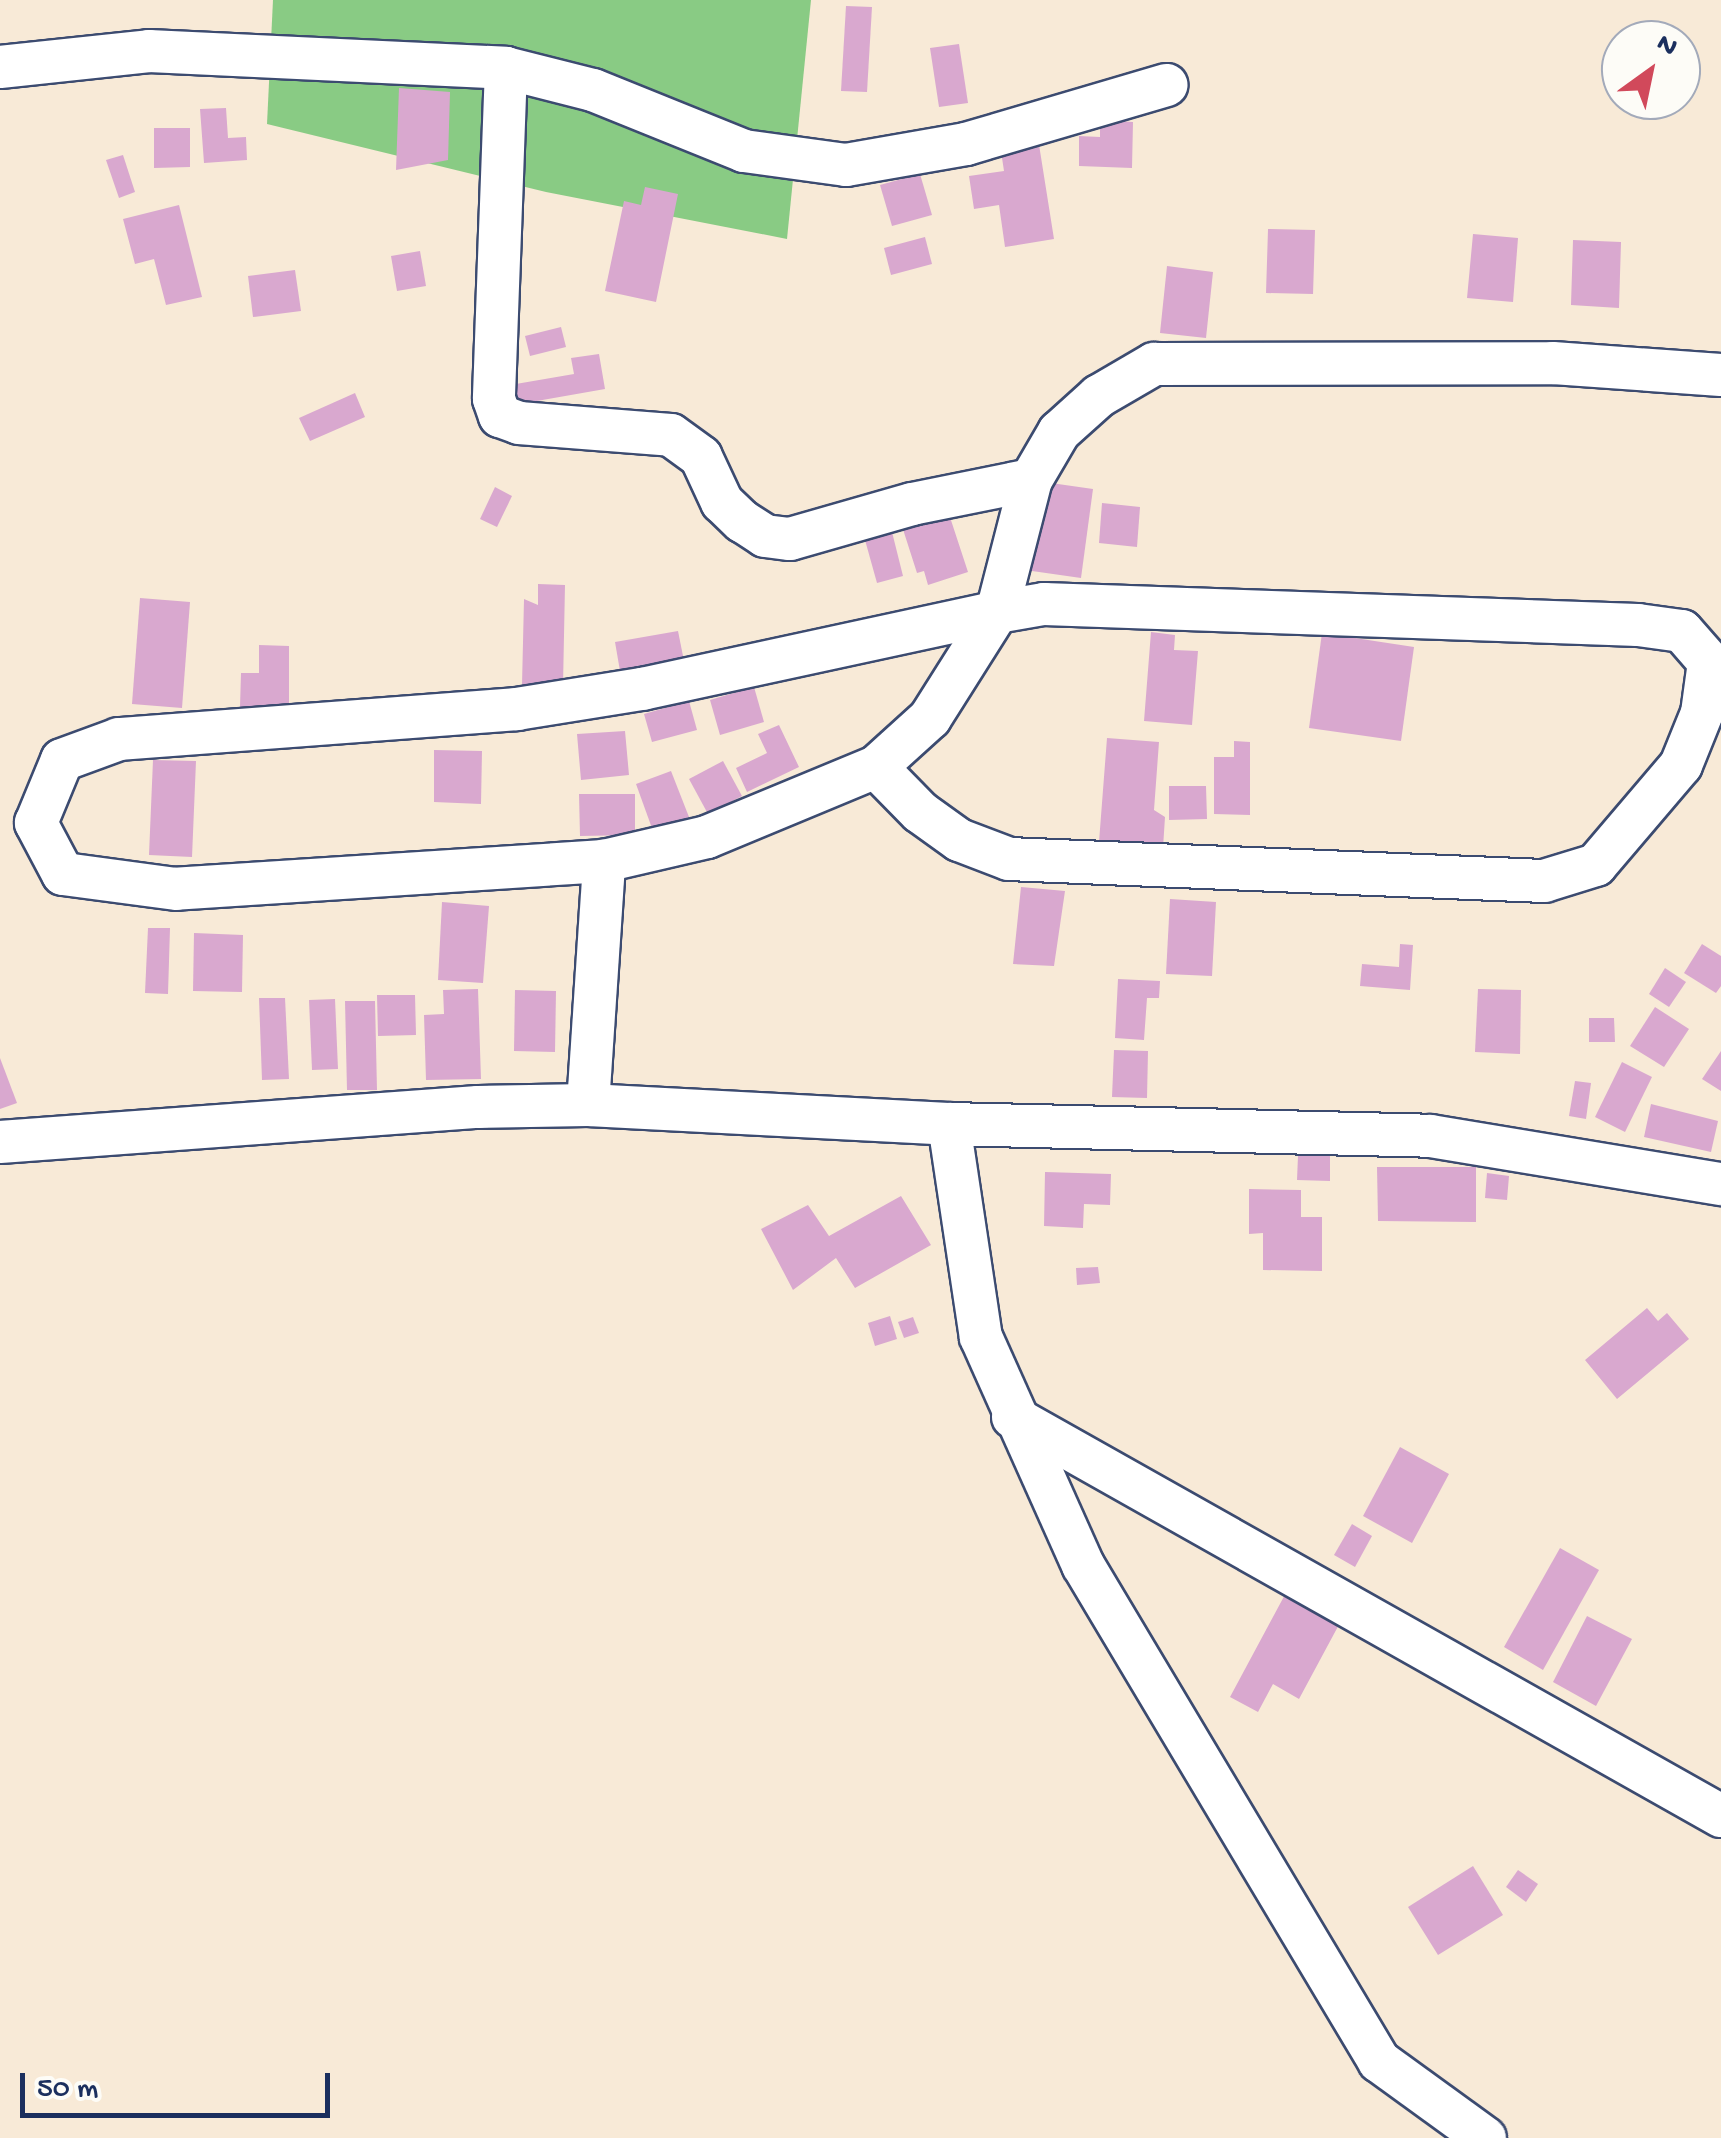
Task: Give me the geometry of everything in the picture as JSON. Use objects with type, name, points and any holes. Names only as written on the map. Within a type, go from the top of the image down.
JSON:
[{"type":"street","points":[[0,67],[149,51],[506,68],[593,90],[744,151],[846,164],[966,144],[1167,86]]},
{"type":"street","points":[[506,68],[494,398],[500,416],[519,423],[671,435],[700,458],[722,502],[765,536],[790,540],[912,504],[1031,480]]},
{"type":"street","points":[[876,767],[920,812],[959,840],[1009,859],[1544,881],[1596,865],[1680,764],[1702,713],[1709,662],[1682,631],[1638,625],[1044,604],[997,612],[642,689],[517,709],[119,739],[62,760],[36,823],[63,874],[176,888],[604,861],[707,837],[876,767],[930,718],[997,612],[1031,480],[1059,432],[1099,396],[1154,364],[1553,363],[1721,375]]},
{"type":"street","points":[[588,1105],[604,861]]},
{"type":"street","points":[[0,1142],[478,1107],[588,1105],[949,1124],[1430,1136],[1721,1184]]},
{"type":"street","points":[[949,1124],[982,1337],[1014,1418],[1082,1566],[1379,2061],[1485,2138]]},
{"type":"street","points":[[1014,1418],[1721,1816]]},
{"type":"green space","points":[[273,0],[811,0],[787,239],[546,192],[267,124]]},
{"type":"building","points":[[846,6],[872,7],[867,92],[841,91]]},
{"type":"building","points":[[959,44],[968,103],[939,107],[930,48]]},
{"type":"building","points":[[399,88],[450,92],[448,160],[396,170]]},
{"type":"building","points":[[226,108],[228,138],[246,137],[247,160],[204,163],[200,109]]},
{"type":"building","points":[[1100,120],[1133,122],[1132,168],[1079,166],[1079,136],[1100,137]]},
{"type":"building","points":[[154,128],[190,128],[190,167],[154,168]]},
{"type":"building","points":[[1037,132],[1054,239],[1005,247],[999,205],[974,209],[969,176],[1004,171],[999,138]]},
{"type":"building","points":[[123,155],[135,192],[119,198],[106,160]]},
{"type":"building","points":[[920,174],[932,215],[892,226],[880,185]]},
{"type":"building","points":[[645,187],[678,194],[656,302],[605,291],[624,201],[641,205]]},
{"type":"building","points":[[179,205],[202,297],[166,305],[154,259],[135,264],[123,219]]},
{"type":"building","points":[[1268,229],[1315,230],[1313,294],[1266,293]]},
{"type":"building","points":[[1473,234],[1518,238],[1513,302],[1467,298]]},
{"type":"building","points":[[925,237],[932,264],[891,275],[884,248]]},
{"type":"building","points":[[1573,240],[1621,242],[1619,308],[1571,305]]},
{"type":"building","points":[[420,251],[426,286],[397,291],[391,256]]},
{"type":"building","points":[[1167,266],[1213,272],[1206,338],[1160,333]]},
{"type":"building","points":[[295,270],[301,311],[253,317],[248,276]]},
{"type":"building","points":[[561,327],[566,347],[530,356],[525,336]]},
{"type":"building","points":[[599,354],[605,389],[514,405],[510,385],[574,374],[571,358]]},
{"type":"building","points":[[355,393],[365,417],[310,441],[299,418]]},
{"type":"building","points":[[1037,481],[1093,489],[1081,578],[1025,570]]},
{"type":"building","points":[[495,487],[512,496],[497,527],[480,519]]},
{"type":"building","points":[[1102,503],[1140,507],[1137,547],[1099,543]]},
{"type":"building","points":[[946,505],[968,572],[928,585],[924,571],[917,573],[900,520]]},
{"type":"building","points":[[892,532],[903,576],[877,583],[865,540]]},
{"type":"building","points":[[538,584],[565,585],[563,686],[522,685],[524,599],[538,605]]},
{"type":"building","points":[[140,598],[190,602],[182,708],[132,704]]},
{"type":"building","points":[[678,631],[684,661],[620,671],[615,642]]},
{"type":"building","points":[[1151,632],[1175,635],[1174,650],[1198,651],[1192,725],[1144,721]]},
{"type":"building","points":[[1322,633],[1414,647],[1401,741],[1309,728]]},
{"type":"building","points":[[259,645],[289,646],[289,708],[240,707],[241,673],[259,673]]},
{"type":"building","points":[[754,687],[764,722],[720,735],[710,700]]},
{"type":"building","points":[[689,701],[697,730],[652,742],[644,714]]},
{"type":"building","points":[[779,725],[799,767],[747,792],[736,768],[767,753],[758,734]]},
{"type":"building","points":[[625,731],[629,775],[581,780],[577,734]]},
{"type":"building","points":[[1107,738],[1159,742],[1154,810],[1165,817],[1163,848],[1099,842]]},
{"type":"building","points":[[1234,741],[1250,742],[1250,815],[1214,814],[1214,757],[1234,757]]},
{"type":"building","points":[[434,750],[482,751],[481,804],[434,802]]},
{"type":"building","points":[[153,760],[196,761],[192,857],[149,855]]},
{"type":"building","points":[[723,761],[742,796],[708,814],[689,779]]},
{"type":"building","points":[[671,771],[689,817],[653,831],[636,784]]},
{"type":"building","points":[[1169,786],[1206,786],[1207,819],[1169,820]]},
{"type":"building","points":[[579,794],[635,794],[635,835],[580,836]]},
{"type":"building","points":[[1021,887],[1065,891],[1054,966],[1013,964]]},
{"type":"building","points":[[1170,899],[1216,902],[1212,976],[1166,974]]},
{"type":"building","points":[[442,902],[489,906],[483,983],[438,980]]},
{"type":"building","points":[[148,928],[170,928],[168,994],[145,993]]},
{"type":"building","points":[[194,933],[243,935],[242,992],[193,991]]},
{"type":"building","points":[[1400,944],[1413,945],[1410,990],[1360,986],[1362,964],[1399,967]]},
{"type":"building","points":[[1702,944],[1721,956],[1721,986],[1716,993],[1684,973]]},
{"type":"building","points":[[1665,968],[1686,982],[1669,1007],[1649,994]]},
{"type":"building","points":[[1118,979],[1160,981],[1159,998],[1147,998],[1144,1040],[1115,1038]]},
{"type":"building","points":[[478,989],[481,1079],[426,1080],[424,1015],[444,1014],[443,990]]},
{"type":"building","points":[[1478,989],[1521,990],[1520,1054],[1475,1052]]},
{"type":"building","points":[[515,990],[556,991],[555,1052],[514,1051]]},
{"type":"building","points":[[377,995],[415,995],[416,1035],[378,1036]]},
{"type":"building","points":[[259,998],[285,998],[289,1079],[262,1080]]},
{"type":"building","points":[[335,999],[338,1069],[312,1070],[309,1000]]},
{"type":"building","points":[[345,1001],[375,1001],[377,1090],[347,1090]]},
{"type":"building","points":[[1655,1007],[1689,1029],[1664,1067],[1630,1046]]},
{"type":"building","points":[[1589,1018],[1614,1018],[1615,1042],[1589,1042]]},
{"type":"building","points":[[1114,1050],[1148,1051],[1147,1098],[1112,1097]]},
{"type":"building","points":[[1721,1051],[1721,1091],[1702,1079]]},
{"type":"building","points":[[0,1058],[17,1103],[0,1109]]},
{"type":"building","points":[[1622,1062],[1652,1077],[1625,1132],[1595,1117]]},
{"type":"building","points":[[1575,1081],[1591,1083],[1586,1119],[1569,1116]]},
{"type":"building","points":[[1651,1104],[1718,1121],[1711,1152],[1644,1137]]},
{"type":"building","points":[[1298,1156],[1330,1156],[1330,1181],[1297,1180]]},
{"type":"building","points":[[1377,1167],[1476,1167],[1476,1222],[1378,1221]]},
{"type":"building","points":[[1045,1172],[1111,1174],[1110,1205],[1084,1204],[1083,1228],[1044,1226]]},
{"type":"building","points":[[1487,1173],[1509,1176],[1507,1200],[1485,1198]]},
{"type":"building","points":[[1249,1189],[1301,1190],[1301,1217],[1322,1217],[1322,1271],[1263,1270],[1263,1233],[1249,1234]]},
{"type":"building","points":[[901,1196],[931,1245],[855,1288],[836,1258],[793,1290],[761,1229],[808,1205],[829,1236]]},
{"type":"building","points":[[1098,1267],[1100,1283],[1077,1285],[1076,1268]]},
{"type":"building","points":[[1647,1308],[1658,1321],[1667,1313],[1689,1339],[1617,1399],[1585,1360]]},
{"type":"building","points":[[890,1316],[897,1339],[875,1346],[868,1323]]},
{"type":"building","points":[[913,1317],[919,1333],[904,1338],[898,1322]]},
{"type":"building","points":[[1400,1447],[1449,1474],[1412,1543],[1363,1516]]},
{"type":"building","points":[[1352,1524],[1372,1536],[1355,1567],[1334,1555]]},
{"type":"building","points":[[1560,1548],[1599,1570],[1543,1670],[1504,1647]]},
{"type":"building","points":[[1288,1589],[1342,1619],[1299,1699],[1273,1684],[1258,1712],[1230,1697]]},
{"type":"building","points":[[1587,1616],[1632,1639],[1596,1706],[1553,1682]]},
{"type":"building","points":[[1473,1866],[1503,1915],[1438,1955],[1408,1907]]},
{"type":"building","points":[[1518,1870],[1538,1884],[1526,1902],[1506,1887]]}]
